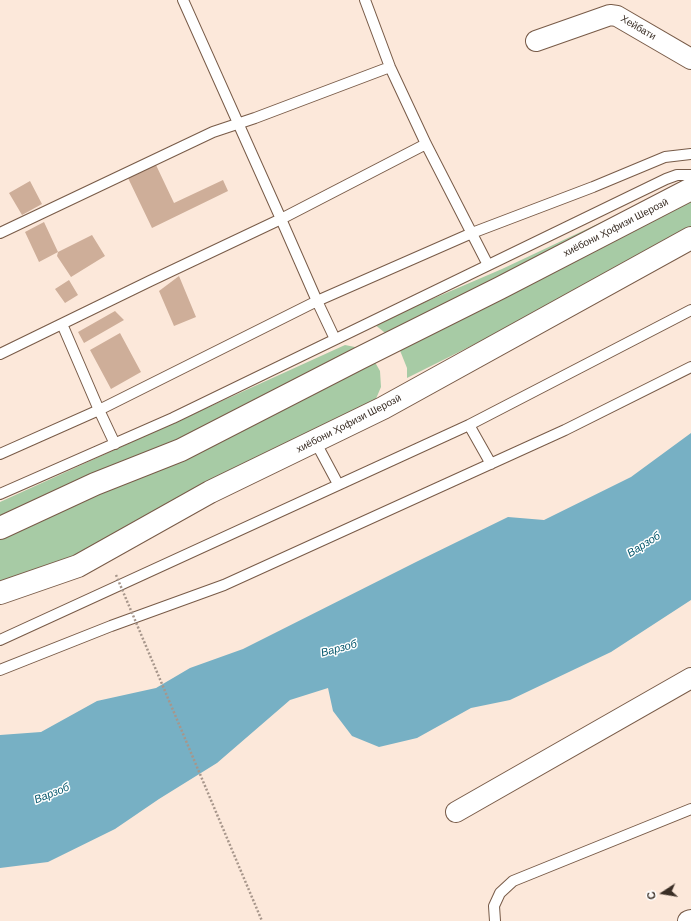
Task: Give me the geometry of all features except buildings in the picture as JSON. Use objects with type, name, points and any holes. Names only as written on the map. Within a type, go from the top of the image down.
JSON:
[{"type":"main road","name":"хиёбони Ҳофизи Шерозӣ","points":[[0,528],[95,484],[181,450],[691,189]]},
{"type":"main road","name":"хиёбони Ҳофизи Шерозӣ","points":[[0,593],[78,566],[210,492],[383,408],[691,238]]},
{"type":"street","name":"Хейбати","points":[[536,40],[610,15],[617,16],[691,58]]},
{"type":"street","points":[[456,812],[691,678]]},
{"type":"lane","points":[[183,0],[335,339]]},
{"type":"lane","points":[[365,0],[390,67],[426,144],[488,265]]},
{"type":"lane","points":[[0,233],[213,132],[390,67]]},
{"type":"lane","points":[[0,354],[150,280],[281,219],[426,144]]},
{"type":"lane","points":[[0,454],[99,410],[317,301],[472,233],[593,187],[665,157],[691,154]]},
{"type":"lane","points":[[0,494],[173,418],[666,179],[677,175],[691,175]]},
{"type":"lane","points":[[0,640],[469,425],[691,310]]},
{"type":"lane","points":[[62,324],[114,444]]},
{"type":"lane","points":[[0,670],[111,626],[224,585],[565,430],[691,368]]},
{"type":"lane","points":[[469,425],[491,464]]},
{"type":"lane","points":[[315,441],[338,484]]},
{"type":"lane","points":[[495,921],[494,906],[500,893],[513,881],[691,809]]},
{"type":"path","points":[[116,575],[262,921]]},
{"type":"green space","points":[[691,180],[691,236],[407,378],[407,368],[399,348],[394,340],[374,324],[502,269]]},
{"type":"green space","points":[[345,345],[360,348],[372,357],[380,371],[381,387],[375,401],[77,555],[0,583],[0,502]]},
{"type":"water","name":"Варзоб","points":[[691,433],[691,600],[611,652],[510,700],[471,708],[417,738],[379,747],[352,736],[333,711],[328,688],[290,700],[217,763],[159,799],[115,829],[48,862],[0,868],[0,735],[41,732],[97,701],[156,688],[190,668],[243,649],[508,517],[544,520],[631,477]]}]
